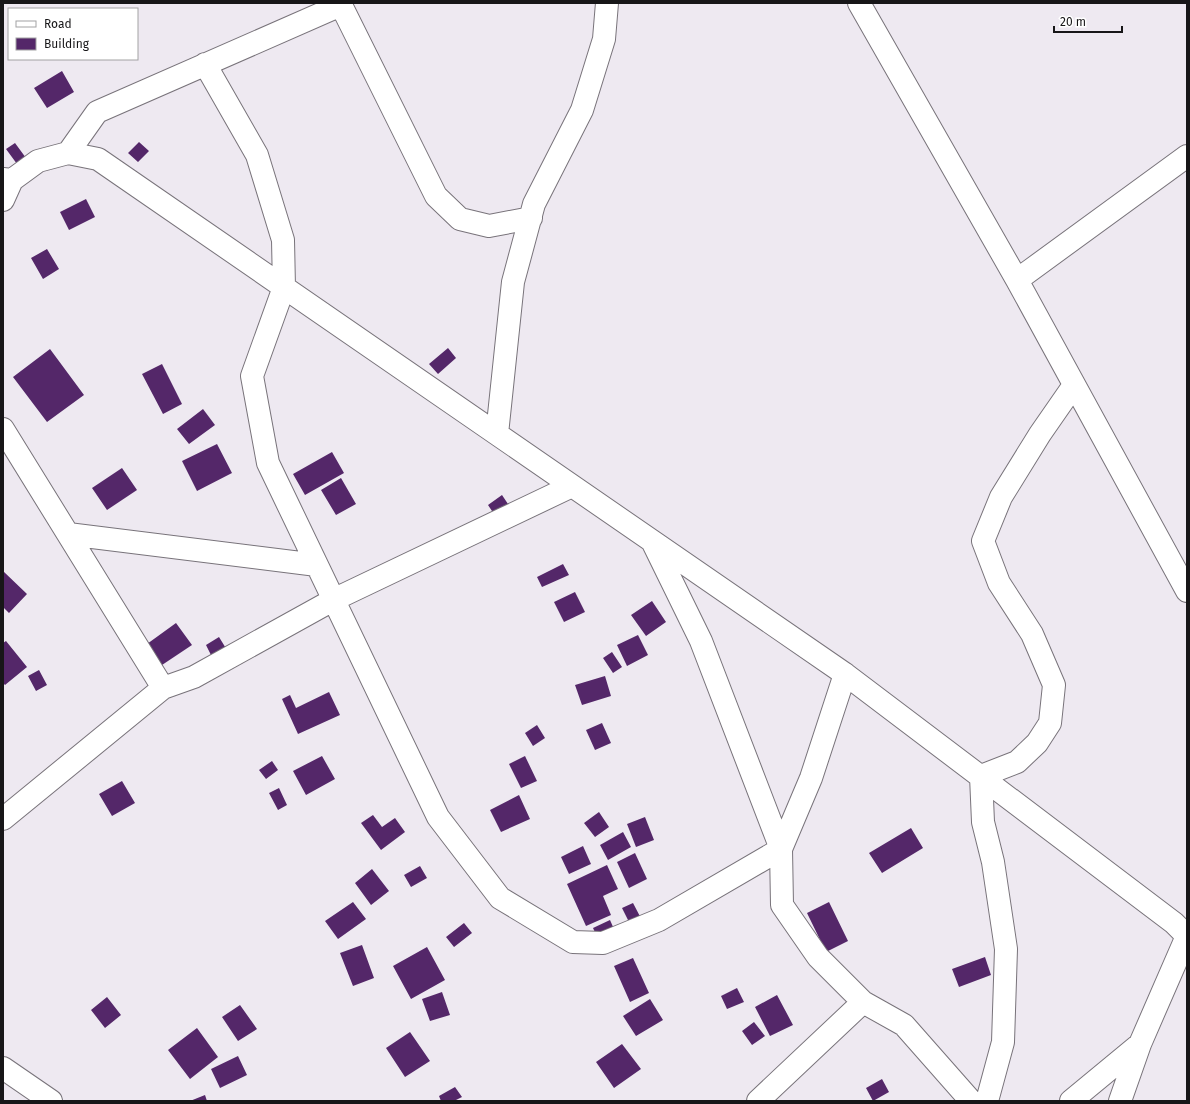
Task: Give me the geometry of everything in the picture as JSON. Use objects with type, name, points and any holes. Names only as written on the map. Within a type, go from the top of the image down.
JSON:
[{"type":"street","points":[[497,434],[513,282],[534,204],[582,110],[604,39],[607,3]]},
{"type":"street","points":[[859,3],[1017,280],[1187,591]]},
{"type":"street","points":[[68,153],[97,112],[340,4],[436,196],[460,220],[489,226],[531,218]]},
{"type":"street","points":[[205,64],[257,155],[283,240],[284,288],[252,376],[268,463],[438,817],[500,898],[573,942],[603,943],[660,920],[781,849],[811,778],[845,674]]},
{"type":"street","points":[[3,200],[7,180],[38,161],[68,153],[98,160],[845,674],[1174,923],[1187,936],[1140,1044],[1120,1101]]},
{"type":"street","points":[[1017,280],[1186,158]]},
{"type":"street","points":[[981,776],[1017,762],[1038,743],[1050,724],[1054,685],[1032,634],[998,583],[983,541],[1001,497],[1040,434],[1074,385]]},
{"type":"street","points":[[3,429],[164,688]]},
{"type":"street","points":[[3,819],[164,688],[194,677],[333,600],[572,486]]},
{"type":"street","points":[[68,534],[317,565]]},
{"type":"street","points":[[652,541],[701,641],[781,849],[782,905],[818,957],[863,1002],[904,1025],[971,1101]]},
{"type":"street","points":[[981,776],[983,822],[993,862],[1006,949],[1003,1042],[987,1101]]},
{"type":"street","points":[[758,1101],[863,1002]]},
{"type":"street","points":[[1071,1101],[1140,1044]]},
{"type":"street","points":[[3,1068],[51,1101]]},
{"type":"building","points":[[62,71],[74,92],[47,108],[34,88]]},
{"type":"building","points":[[139,142],[149,151],[138,162],[128,153]]},
{"type":"building","points":[[15,143],[26,158],[17,164],[6,149]]},
{"type":"building","points":[[86,199],[95,217],[69,230],[60,212]]},
{"type":"building","points":[[47,249],[59,269],[43,279],[31,258]]},
{"type":"building","points":[[448,348],[456,358],[438,374],[429,364]]},
{"type":"building","points":[[50,349],[84,395],[47,422],[13,377]]},
{"type":"building","points":[[162,364],[182,404],[163,414],[142,374]]},
{"type":"building","points":[[203,409],[215,425],[189,444],[177,429]]},
{"type":"building","points":[[217,444],[232,473],[197,491],[182,461]]},
{"type":"building","points":[[332,452],[344,473],[305,495],[293,474]]},
{"type":"building","points":[[122,468],[137,490],[107,510],[92,488]]},
{"type":"building","points":[[341,478],[356,504],[336,515],[321,490]]},
{"type":"building","points":[[502,495],[510,507],[496,517],[488,505]]},
{"type":"building","points":[[563,564],[569,575],[542,587],[537,577]]},
{"type":"building","points":[[3,571],[27,594],[9,613],[3,607]]},
{"type":"building","points":[[575,592],[585,612],[564,622],[554,602]]},
{"type":"building","points":[[652,601],[666,622],[646,636],[631,615]]},
{"type":"building","points":[[176,623],[192,645],[162,665],[147,644]]},
{"type":"building","points":[[638,635],[648,655],[627,666],[617,645]]},
{"type":"building","points":[[219,637],[227,650],[213,659],[206,645]]},
{"type":"building","points":[[6,641],[27,667],[5,685],[3,683],[3,643]]},
{"type":"building","points":[[612,652],[622,667],[613,673],[603,658]]},
{"type":"building","points":[[39,670],[47,685],[36,691],[28,676]]},
{"type":"building","points":[[605,676],[611,696],[582,705],[575,685]]},
{"type":"building","points":[[329,692],[340,715],[298,734],[282,699],[290,695],[296,708]]},
{"type":"building","points":[[602,723],[611,743],[595,750],[586,730]]},
{"type":"building","points":[[537,725],[545,738],[533,746],[525,733]]},
{"type":"building","points":[[322,756],[335,779],[306,795],[293,771]]},
{"type":"building","points":[[525,756],[537,781],[521,788],[509,764]]},
{"type":"building","points":[[272,761],[278,770],[266,779],[259,770]]},
{"type":"building","points":[[122,781],[135,803],[112,816],[99,794]]},
{"type":"building","points":[[279,788],[287,805],[278,810],[269,793]]},
{"type":"building","points":[[519,795],[530,819],[501,832],[490,810]]},
{"type":"building","points":[[599,812],[609,827],[595,837],[584,823]]},
{"type":"building","points":[[373,815],[382,827],[395,818],[405,832],[381,850],[361,823]]},
{"type":"building","points":[[645,817],[654,840],[636,847],[627,824]]},
{"type":"building","points":[[911,828],[923,848],[882,873],[869,853]]},
{"type":"building","points":[[623,832],[631,847],[608,860],[600,845]]},
{"type":"building","points":[[583,846],[591,864],[569,874],[561,857]]},
{"type":"building","points":[[635,853],[647,879],[629,888],[617,862]]},
{"type":"building","points":[[607,865],[618,889],[603,896],[611,915],[586,926],[567,884]]},
{"type":"building","points":[[420,866],[427,878],[411,887],[404,875]]},
{"type":"building","points":[[372,869],[389,891],[371,905],[355,883]]},
{"type":"building","points":[[353,902],[366,919],[338,939],[325,921]]},
{"type":"building","points":[[829,902],[848,941],[826,952],[807,913]]},
{"type":"building","points":[[633,903],[645,926],[634,932],[622,908]]},
{"type":"building","points":[[610,920],[617,936],[600,943],[593,928]]},
{"type":"building","points":[[464,923],[472,933],[454,947],[446,937]]},
{"type":"building","points":[[362,945],[374,978],[353,986],[340,953]]},
{"type":"building","points":[[427,947],[445,980],[411,999],[393,966]]},
{"type":"building","points":[[985,957],[991,975],[959,987],[952,969]]},
{"type":"building","points":[[633,958],[649,993],[630,1002],[614,966]]},
{"type":"building","points":[[737,988],[744,1002],[727,1009],[721,996]]},
{"type":"building","points":[[442,992],[450,1015],[430,1021],[422,999]]},
{"type":"building","points":[[777,995],[793,1025],[770,1036],[755,1007]]},
{"type":"building","points":[[107,997],[121,1015],[105,1028],[91,1010]]},
{"type":"building","points":[[650,999],[663,1020],[636,1036],[623,1016]]},
{"type":"building","points":[[240,1005],[257,1029],[238,1041],[222,1017]]},
{"type":"building","points":[[754,1022],[765,1036],[752,1045],[742,1031]]},
{"type":"building","points":[[197,1028],[218,1057],[190,1079],[168,1050]]},
{"type":"building","points":[[410,1032],[430,1061],[405,1077],[386,1048]]},
{"type":"building","points":[[622,1044],[641,1069],[614,1088],[596,1062]]},
{"type":"building","points":[[238,1056],[247,1075],[220,1088],[211,1069]]},
{"type":"building","points":[[882,1079],[889,1092],[873,1101],[866,1088]]},
{"type":"building","points":[[455,1087],[462,1097],[454,1101],[441,1101],[439,1096]]},
{"type":"building","points":[[205,1095],[207,1101],[190,1101]]}]
